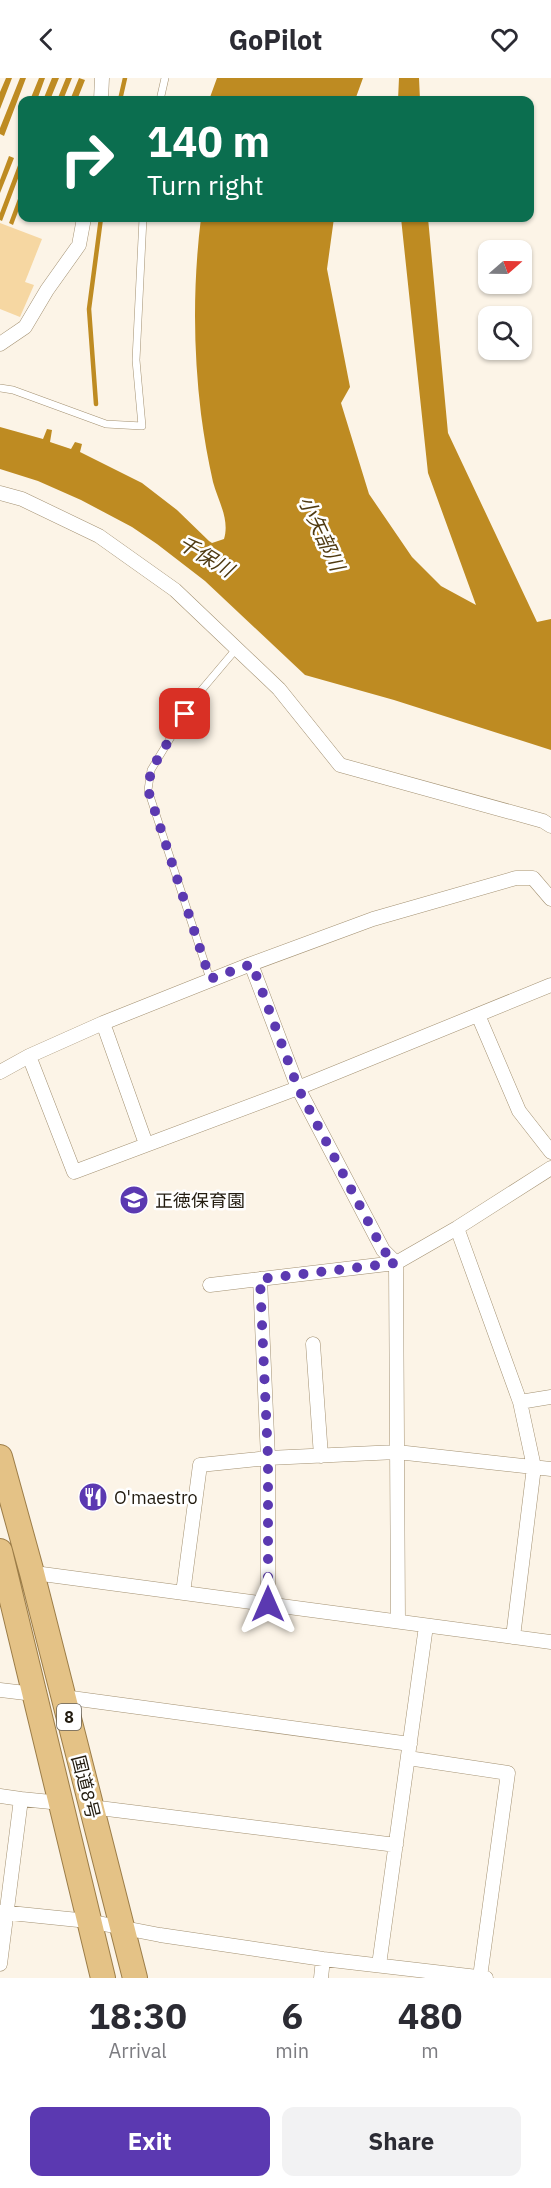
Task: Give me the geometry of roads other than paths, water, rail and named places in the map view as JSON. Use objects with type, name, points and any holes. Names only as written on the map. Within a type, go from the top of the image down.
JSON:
[{"type":"highway","name":"国道8号","points":[[0,1457],[32,1573],[135,1978]]},
{"type":"highway","name":"国道8号","points":[[2,1562],[88,1921],[104,1978]]},
{"type":"street","points":[[101,96],[102,78]]},
{"type":"street","points":[[0,344],[26,327],[47,290],[79,245],[83,222]]},
{"type":"street","points":[[0,493],[22,499],[99,536],[174,590],[279,689],[340,765],[543,820],[551,826]]},
{"type":"street","points":[[0,1072],[29,1056],[103,1023],[210,979],[373,919],[516,878],[533,878],[551,899]]},
{"type":"street","points":[[252,964],[298,1088],[383,1250],[396,1263],[398,1622]]},
{"type":"street","points":[[29,1056],[74,1172],[298,1088],[551,985]]},
{"type":"street","points":[[478,1015],[519,1111],[551,1152]]},
{"type":"street","points":[[103,1023],[146,1144]]},
{"type":"street","points":[[210,1284],[396,1263],[457,1228],[551,1168]]},
{"type":"street","points":[[457,1228],[520,1402],[534,1467],[513,1637]]},
{"type":"street","points":[[260,1279],[268,1458],[268,1604]]},
{"type":"street","points":[[312,1344],[321,1455]]},
{"type":"street","points":[[520,1402],[551,1397]]},
{"type":"street","points":[[183,1593],[200,1465],[268,1458],[397,1452],[551,1469]]},
{"type":"street","points":[[2,1562],[32,1573],[551,1642]]},
{"type":"street","points":[[379,1965],[426,1626]]},
{"type":"street","points":[[0,1690],[34,1694]]},
{"type":"street","points":[[64,1697],[409,1751],[508,1773],[480,1977]]},
{"type":"street","points":[[0,1796],[61,1803]]},
{"type":"street","points":[[0,1964],[4,1912],[21,1799]]},
{"type":"street","points":[[91,1807],[396,1845]]},
{"type":"street","points":[[4,1912],[88,1921],[123,1929],[323,1959],[486,1978]]},
{"type":"street","points":[[321,1978],[323,1959]]},
{"type":"lane","points":[[161,96],[165,78]]},
{"type":"lane","points":[[0,388],[13,390],[106,423],[142,426],[136,360],[142,222]]},
{"type":"lane","points":[[210,979],[148,790],[151,770],[185,714],[199,693],[237,648]]},
{"type":"water","points":[[6,78],[12,78],[0,109],[0,92]]},
{"type":"water","points":[[20,78],[26,78],[4,136],[0,134],[0,128]]},
{"type":"water","points":[[39,78],[45,78],[38,96],[32,96]]},
{"type":"water","points":[[52,78],[59,78],[52,96],[45,96]]},
{"type":"water","points":[[66,78],[72,78],[65,96],[59,96]]},
{"type":"water","points":[[79,78],[85,80],[79,96],[72,96]]},
{"type":"water","points":[[217,78],[363,78],[356,96],[210,96]]},
{"type":"water","points":[[399,78],[419,78],[420,96],[398,96]]},
{"type":"water","points":[[9,156],[14,158],[0,193],[0,180]]},
{"type":"water","points":[[18,165],[18,179],[2,221],[0,213]]},
{"type":"water","points":[[18,199],[18,212],[13,225],[9,223]]},
{"type":"water","points":[[201,222],[333,222],[327,269],[350,387],[341,403],[369,494],[412,557],[441,586],[476,605],[428,473],[401,222],[428,222],[448,433],[537,622],[551,619],[551,750],[394,700],[305,675],[205,581],[132,527],[81,500],[38,481],[0,469],[0,427],[43,439],[47,429],[52,430],[50,442],[71,449],[75,442],[82,444],[80,452],[142,483],[177,510],[209,541],[212,543],[224,539],[226,524],[213,482],[201,414],[196,365],[196,267]]},
{"type":"waterway","points":[[121,96],[125,78]]},
{"type":"waterway","points":[[96,404],[89,309],[100,222]]},
{"type":"place","name":"正徳保育園","points":[[134,1200]]},
{"type":"place","name":"O'maestro","points":[[93,1497]]},
{"type":"water label","name":"小矢部川","points":[[322,533]]},
{"type":"water label","name":"千保川","points":[[206,556]]}]
